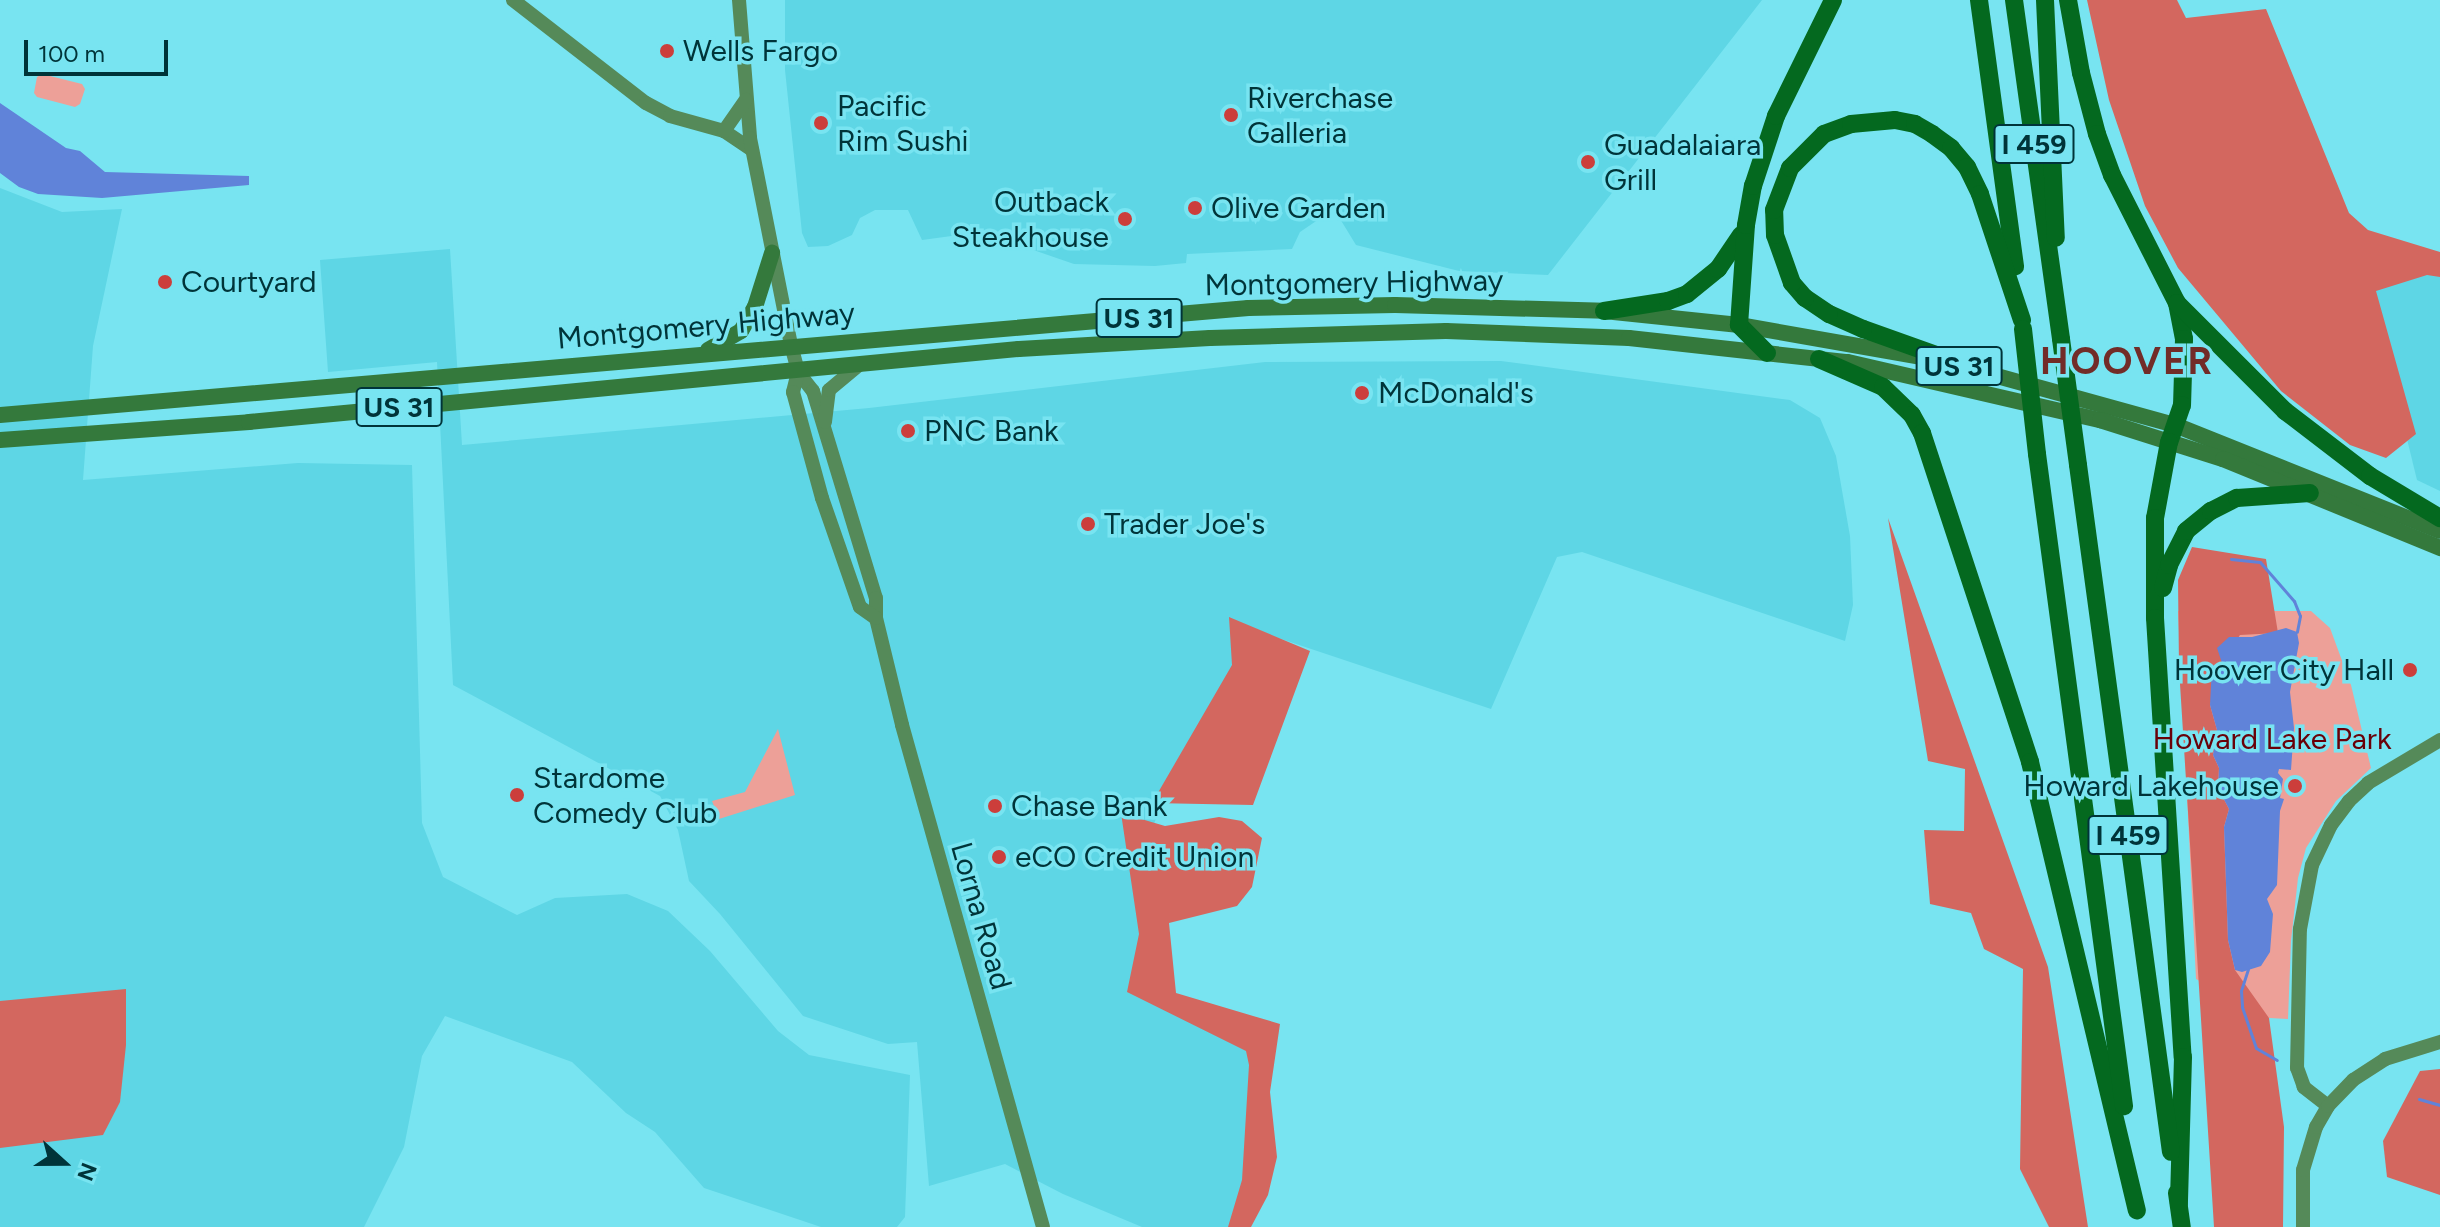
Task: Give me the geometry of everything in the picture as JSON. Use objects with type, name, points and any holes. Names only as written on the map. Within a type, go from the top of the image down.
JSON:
[{"type":"highway","points":[[1767,353],[1739,325],[1746,225],[1753,186],[1776,116],[1833,0]]},
{"type":"highway","name":"I 459","points":[[1979,0],[2139,1218]]},
{"type":"highway","name":"I 459","points":[[2014,0],[2182,1227]]},
{"type":"highway","points":[[2045,0],[2055,149],[2057,234],[2053,288]]},
{"type":"highway","points":[[2068,0],[2088,101],[2112,175],[2177,303],[2184,339],[2185,378],[2155,518],[2155,618],[2183,1057],[2179,1204]]},
{"type":"highway","points":[[1981,371],[1863,329],[1829,314],[1805,298],[1792,283],[1781,260],[1775,235],[1774,210],[1790,168],[1824,134],[1851,124],[1895,120],[1915,124],[1932,134],[1951,148],[1967,167],[1980,194],[2022,324]]},
{"type":"highway","points":[[1604,311],[1668,301],[1687,294],[1718,269],[1746,225]]},
{"type":"highway","points":[[2177,303],[2202,324],[2242,370],[2285,411],[2370,476],[2440,518]]},
{"type":"highway","points":[[1819,359],[1883,387],[1912,415],[1922,433],[2030,762],[2139,1218]]},
{"type":"highway","points":[[2155,618],[2169,565],[2186,531],[2211,511],[2237,498],[2310,493]]},
{"type":"main road","points":[[701,354],[741,331],[755,307],[772,253]]},
{"type":"main road","name":"Montgomery Highway","points":[[0,415],[1248,308],[1395,305],[1604,311],[1739,325],[1834,339],[1981,371],[2172,434],[2440,531]]},
{"type":"main road","points":[[1503,333],[1507,319],[1517,309]]},
{"type":"main road","name":"Montgomery Highway","points":[[0,440],[249,422],[1019,349],[1210,338],[1446,331],[1629,338],[1819,359],[1921,376],[2100,420],[2172,434],[2440,548]]},
{"type":"street","points":[[513,0],[646,103],[681,120],[724,131],[752,150]]},
{"type":"street","points":[[739,0],[752,150],[798,372]]},
{"type":"street","points":[[724,131],[746,100]]},
{"type":"street","points":[[825,430],[829,390],[858,366]]},
{"type":"street","name":"Lorna Road","points":[[798,372],[813,391],[876,598],[876,618],[943,876],[1043,1227]]},
{"type":"street","name":"Lorna Road","points":[[798,372],[793,392],[822,498],[860,607],[876,618]]},
{"type":"street","points":[[2328,1106],[2304,1087],[2297,1068],[2300,929],[2312,865],[2331,825],[2349,801],[2368,783],[2440,740]]},
{"type":"street","points":[[2303,1227],[2303,1170],[2316,1127],[2328,1106],[2353,1080],[2385,1059],[2440,1042]]},
{"type":"shaded area","name":"Riverchase Galleria","points":[[785,0],[1762,0],[1548,275],[1459,271],[1356,245],[1334,209],[1300,232],[1292,249],[1187,254],[1186,263],[1155,266],[1074,264],[981,232],[922,240],[908,210],[875,210],[860,218],[852,235],[828,246],[808,247],[802,233],[785,70]]},
{"type":"shaded area","points":[[2087,0],[2177,0],[2186,18],[2266,9],[2349,213],[2368,230],[2440,252],[2440,277],[2427,275],[2376,291],[2416,434],[2386,458],[2350,445],[2281,391],[2178,268],[2145,206],[2109,100]]},
{"type":"shaded area","points":[[0,103],[66,148],[80,151],[105,172],[249,176],[249,185],[102,198],[38,194],[19,187],[0,173]]},
{"type":"shaded area","points":[[0,188],[62,212],[122,209],[93,346],[83,480],[298,463],[412,465],[422,823],[443,877],[517,915],[555,898],[627,894],[668,911],[710,951],[778,1031],[809,1055],[910,1075],[905,1217],[897,1227],[821,1227],[704,1188],[655,1132],[626,1113],[572,1062],[445,1016],[422,1056],[404,1147],[364,1227],[0,1227]]},
{"type":"shaded area","points":[[450,249],[462,445],[869,408],[1265,362],[1501,361],[1790,400],[1820,418],[1836,456],[1850,536],[1853,605],[1845,641],[1582,552],[1557,557],[1491,709],[1236,624],[1240,668],[1168,788],[1143,852],[1144,996],[1257,1051],[1257,1098],[1234,1227],[1142,1227],[1063,1194],[1005,1164],[929,1186],[917,1042],[888,1044],[803,1016],[689,881],[678,830],[660,796],[453,685],[437,362],[328,372],[320,260]]},
{"type":"shaded area","points":[[2427,269],[2440,274],[2440,491],[2417,480],[2370,288]]},
{"type":"shaded area","points":[[1888,518],[2048,967],[2088,1227],[2049,1227],[2020,1169],[2023,969],[1984,949],[1971,913],[1930,904],[1924,830],[1964,831],[1965,769],[1928,761]]},
{"type":"shaded area","points":[[2192,547],[2266,559],[2278,633],[2240,635],[2222,663],[2210,705],[2217,730],[2213,755],[2219,768],[2218,788],[2229,809],[2224,827],[2228,940],[2235,970],[2269,1018],[2284,1127],[2283,1227],[2214,1227],[2179,668],[2178,580]]},
{"type":"shaded area","points":[[1229,617],[1310,651],[1253,805],[1152,803],[1232,665]]},
{"type":"shaded area","points":[[2286,628],[2297,632],[2299,643],[2290,692],[2294,728],[2291,770],[2279,769],[2278,773],[2283,779],[2280,798],[2284,799],[2280,811],[2277,885],[2267,899],[2273,914],[2270,952],[2261,966],[2242,972],[2235,970],[2228,940],[2224,827],[2229,809],[2218,788],[2219,768],[2213,755],[2217,730],[2210,705],[2212,666],[2222,663],[2217,648],[2229,637],[2252,637]]},
{"type":"shaded area","points":[[1121,813],[1165,826],[1219,817],[1242,821],[1262,838],[1252,887],[1237,906],[1169,923],[1176,993],[1280,1024],[1270,1092],[1277,1157],[1268,1195],[1251,1227],[1228,1227],[1242,1180],[1249,1065],[1246,1051],[1127,992],[1139,934]]},
{"type":"shaded area","points":[[126,989],[126,1045],[120,1102],[103,1135],[0,1148],[0,1001]]},
{"type":"shaded area","points":[[2440,1069],[2440,1195],[2387,1177],[2383,1141],[2420,1071]]},
{"type":"green space","points":[[42,74],[82,84],[85,89],[80,104],[75,107],[37,97],[34,93],[37,77]]},
{"type":"green space","name":"Howard Lake Park","points":[[2178,611],[2311,611],[2330,628],[2351,685],[2371,768],[2336,801],[2306,848],[2298,878],[2291,941],[2288,1019],[2269,1018],[2196,979]]},
{"type":"green space","points":[[778,729],[795,795],[719,819],[712,801],[745,792]]},
{"type":"waterway","points":[[2231,559],[2260,562],[2294,601],[2300,616],[2297,632]]},
{"type":"waterway","points":[[2248,969],[2241,991],[2242,1007],[2256,1048],[2277,1060]]},
{"type":"waterway","points":[[2419,1099],[2440,1105]]},
{"type":"place","name":"Wells Fargo","points":[[667,51]]},
{"type":"place","name":"Riverchase Galleria","points":[[1231,115]]},
{"type":"place","name":"Pacific Rim Sushi","points":[[821,123]]},
{"type":"place","name":"Guadalaiara Grill","points":[[1588,162]]},
{"type":"place","name":"Olive Garden","points":[[1195,208]]},
{"type":"place","name":"Outback Steakhouse","points":[[1125,219]]},
{"type":"place","name":"Courtyard","points":[[165,282]]},
{"type":"place","name":"McDonald's","points":[[1362,393]]},
{"type":"place","name":"PNC Bank","points":[[908,431]]},
{"type":"place","name":"Trader Joe's","points":[[1088,524]]},
{"type":"place","name":"Hoover City Hall","points":[[2410,670]]},
{"type":"place","name":"Howard Lakehouse","points":[[2295,786]]},
{"type":"place","name":"Stardome Comedy Club","points":[[517,795]]},
{"type":"place","name":"Chase Bank","points":[[995,806]]},
{"type":"place","name":"eCO Credit Union","points":[[999,857]]},
{"type":"district","name":"HOOVER","points":[[2127,362]]}]
